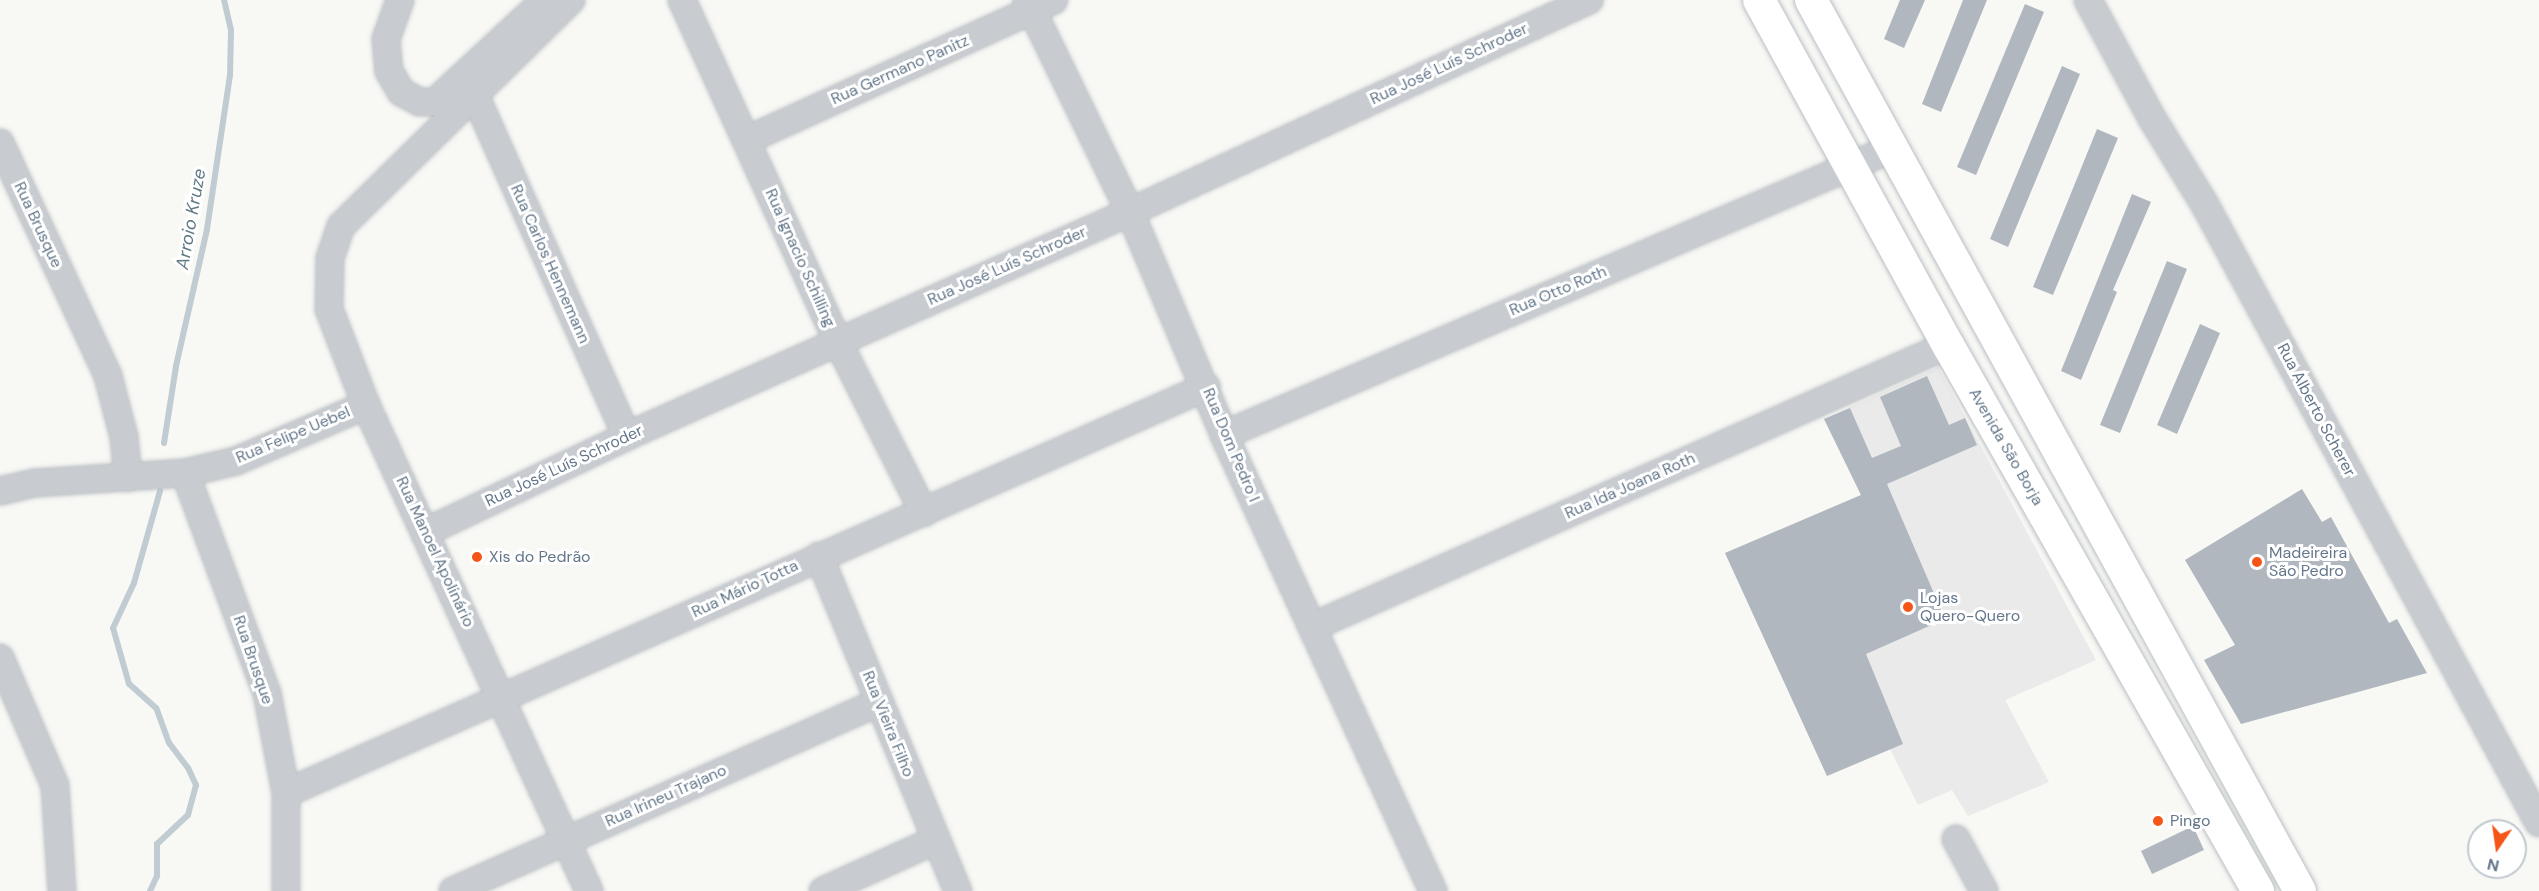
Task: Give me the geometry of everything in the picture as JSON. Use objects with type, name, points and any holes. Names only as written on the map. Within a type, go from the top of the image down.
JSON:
[{"type":"main road","points":[[1811,0],[2300,891]]},
{"type":"main road","name":"Avenida São Borja","points":[[1755,4],[1851,165],[1948,345],[2258,891]]},
{"type":"street","points":[[400,0],[386,39],[389,70],[401,92],[420,102],[435,102],[545,0]]},
{"type":"street","name":"Rua Felipe Uebel","points":[[0,491],[35,483],[185,473],[236,461],[366,405],[329,309],[330,258],[341,226],[474,93],[572,0]]},
{"type":"street","name":"Rua Ignacio Schilling","points":[[682,0],[838,342],[924,513]]},
{"type":"street","name":"Rua José Luís Schroder","points":[[426,532],[627,436],[1130,212],[1589,0]]},
{"type":"street","name":"Rua Alberto Scherer","points":[[2088,0],[2153,120],[2205,205],[2539,823]]},
{"type":"street","name":"Rua Germano Panitz","points":[[747,140],[1037,3]]},
{"type":"street","name":"Rua Dom Pedro I","points":[[1037,3],[1206,387],[1224,435],[1433,891]]},
{"type":"street","name":"Rua Carlos Hennemann","points":[[474,93],[627,436]]},
{"type":"street","name":"Rua Brusque","points":[[0,143],[108,376],[124,437],[128,478]]},
{"type":"street","name":"Rua Otto Roth","points":[[1224,435],[1893,148]]},
{"type":"street","name":"Rua Ida Joana Roth","points":[[1312,627],[1948,345]]},
{"type":"street","name":"Rua Mário Totta","points":[[286,793],[503,700],[819,556],[924,513],[1206,387]]},
{"type":"street","name":"Rua Manoel Apolinário","points":[[366,405],[589,891]]},
{"type":"street","name":"Rua Brusque","points":[[185,473],[267,693],[286,793],[286,891]]},
{"type":"street","name":"Rua Vieira Filho","points":[[819,556],[958,891]]},
{"type":"street","points":[[0,658],[55,786],[62,891]]},
{"type":"street","name":"Rua Irineu Trajano","points":[[453,891],[879,702]]},
{"type":"street","points":[[1956,839],[1984,891]]},
{"type":"street","points":[[823,891],[936,840]]},
{"type":"shaded area","name":"Lojas Quero-Quero","points":[[1938,367],[2096,660],[2005,700],[2049,782],[1968,816],[1952,790],[1918,805],[1890,749],[1827,776],[1725,553],[1861,495],[1824,419]]},
{"type":"building","points":[[1900,0],[1925,0],[1904,48],[1884,39]]},
{"type":"building","points":[[1963,0],[1987,0],[1941,112],[1922,104]]},
{"type":"building","points":[[2025,4],[2044,12],[1976,175],[1957,167]]},
{"type":"building","points":[[2062,66],[2080,74],[2008,247],[1990,239]]},
{"type":"building","points":[[2097,129],[2118,138],[2053,295],[2033,287]]},
{"type":"building","points":[[2132,194],[2151,202],[2113,290],[2117,292],[2081,380],[2061,371]]},
{"type":"building","points":[[2167,261],[2187,269],[2120,433],[2100,425]]},
{"type":"building","points":[[2200,324],[2220,333],[2177,434],[2157,425]]},
{"type":"building","points":[[1927,376],[1949,425],[1965,418],[1977,445],[1887,484],[1945,619],[1866,654],[1903,744],[1827,776],[1725,553],[1861,495],[1824,419],[1850,408],[1872,458],[1901,446],[1880,397]]},
{"type":"building","points":[[2302,489],[2322,522],[2331,517],[2389,623],[2397,619],[2427,673],[2241,724],[2204,660],[2235,645],[2185,560]]},
{"type":"building","points":[[2193,826],[2204,850],[2152,874],[2141,851]]},
{"type":"waterway","name":"Arroio Kruze","points":[[164,443],[176,366],[207,229],[230,75],[231,30],[224,0]]},
{"type":"waterway","name":"Arroio Kruze","points":[[150,891],[157,876],[157,844],[188,815],[196,785],[188,768],[169,743],[156,708],[129,684],[113,628],[134,583],[160,491]]},
{"type":"place","name":"Xis do Pedrão","points":[[477,557]]},
{"type":"place","name":"Madeireira São Pedro","points":[[2257,562]]},
{"type":"place","name":"Lojas Quero-Quero","points":[[1908,607]]},
{"type":"place","name":"Pingo","points":[[2158,821]]}]
